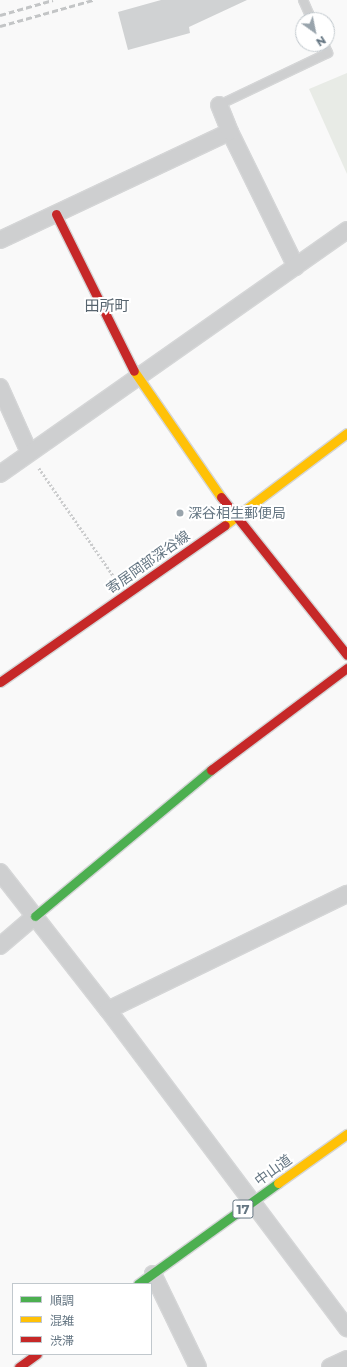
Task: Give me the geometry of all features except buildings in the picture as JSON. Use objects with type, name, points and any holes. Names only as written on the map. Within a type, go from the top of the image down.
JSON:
[{"type":"main road","points":[[56,214],[137,378],[235,518],[347,655]]},
{"type":"main road","name":"寄居岡部深谷線","points":[[0,682],[235,518],[347,432]]},
{"type":"main road","points":[[35,916],[228,756],[347,668]]},
{"type":"main road","name":"中山道","points":[[140,1283],[347,1134]]},
{"type":"main road","points":[[19,1367],[36,1355]]},
{"type":"street","points":[[218,105],[296,267]]},
{"type":"street","points":[[0,240],[230,132]]},
{"type":"street","points":[[0,474],[29,452],[347,230]]},
{"type":"street","points":[[0,387],[29,452]]},
{"type":"street","points":[[0,872],[108,1010],[347,1328]]},
{"type":"street","points":[[108,1010],[347,894]]},
{"type":"street","points":[[0,946],[35,916]]},
{"type":"street","points":[[153,1274],[198,1367]]},
{"type":"street","points":[[330,1367],[347,1359]]},
{"type":"lane","points":[[303,0],[308,12]]},
{"type":"lane","points":[[218,105],[328,52]]},
{"type":"path","points":[[29,452],[126,595]]},
{"type":"shaded area","points":[[347,73],[347,174],[309,89]]},
{"type":"railway","points":[[0,15],[53,0]]},
{"type":"railway","points":[[0,26],[93,0]]},
{"type":"traffic: fast","points":[[35,916],[211,770]]},
{"type":"traffic: fast","points":[[139,1283],[278,1183]]},
{"type":"traffic: slow","points":[[134,371],[221,497]]},
{"type":"traffic: slow","points":[[225,525],[347,433]]},
{"type":"traffic: slow","points":[[278,1183],[347,1134]]},
{"type":"traffic: jam","points":[[56,214],[134,371]]},
{"type":"traffic: jam","points":[[221,497],[347,655]]},
{"type":"traffic: jam","points":[[0,682],[225,525]]},
{"type":"traffic: jam","points":[[211,770],[347,668]]},
{"type":"traffic: jam","points":[[19,1367],[36,1355]]},
{"type":"place","name":"深谷相生郵便局","points":[[180,513]]},
{"type":"district","name":"田所町","points":[[107,306]]}]
